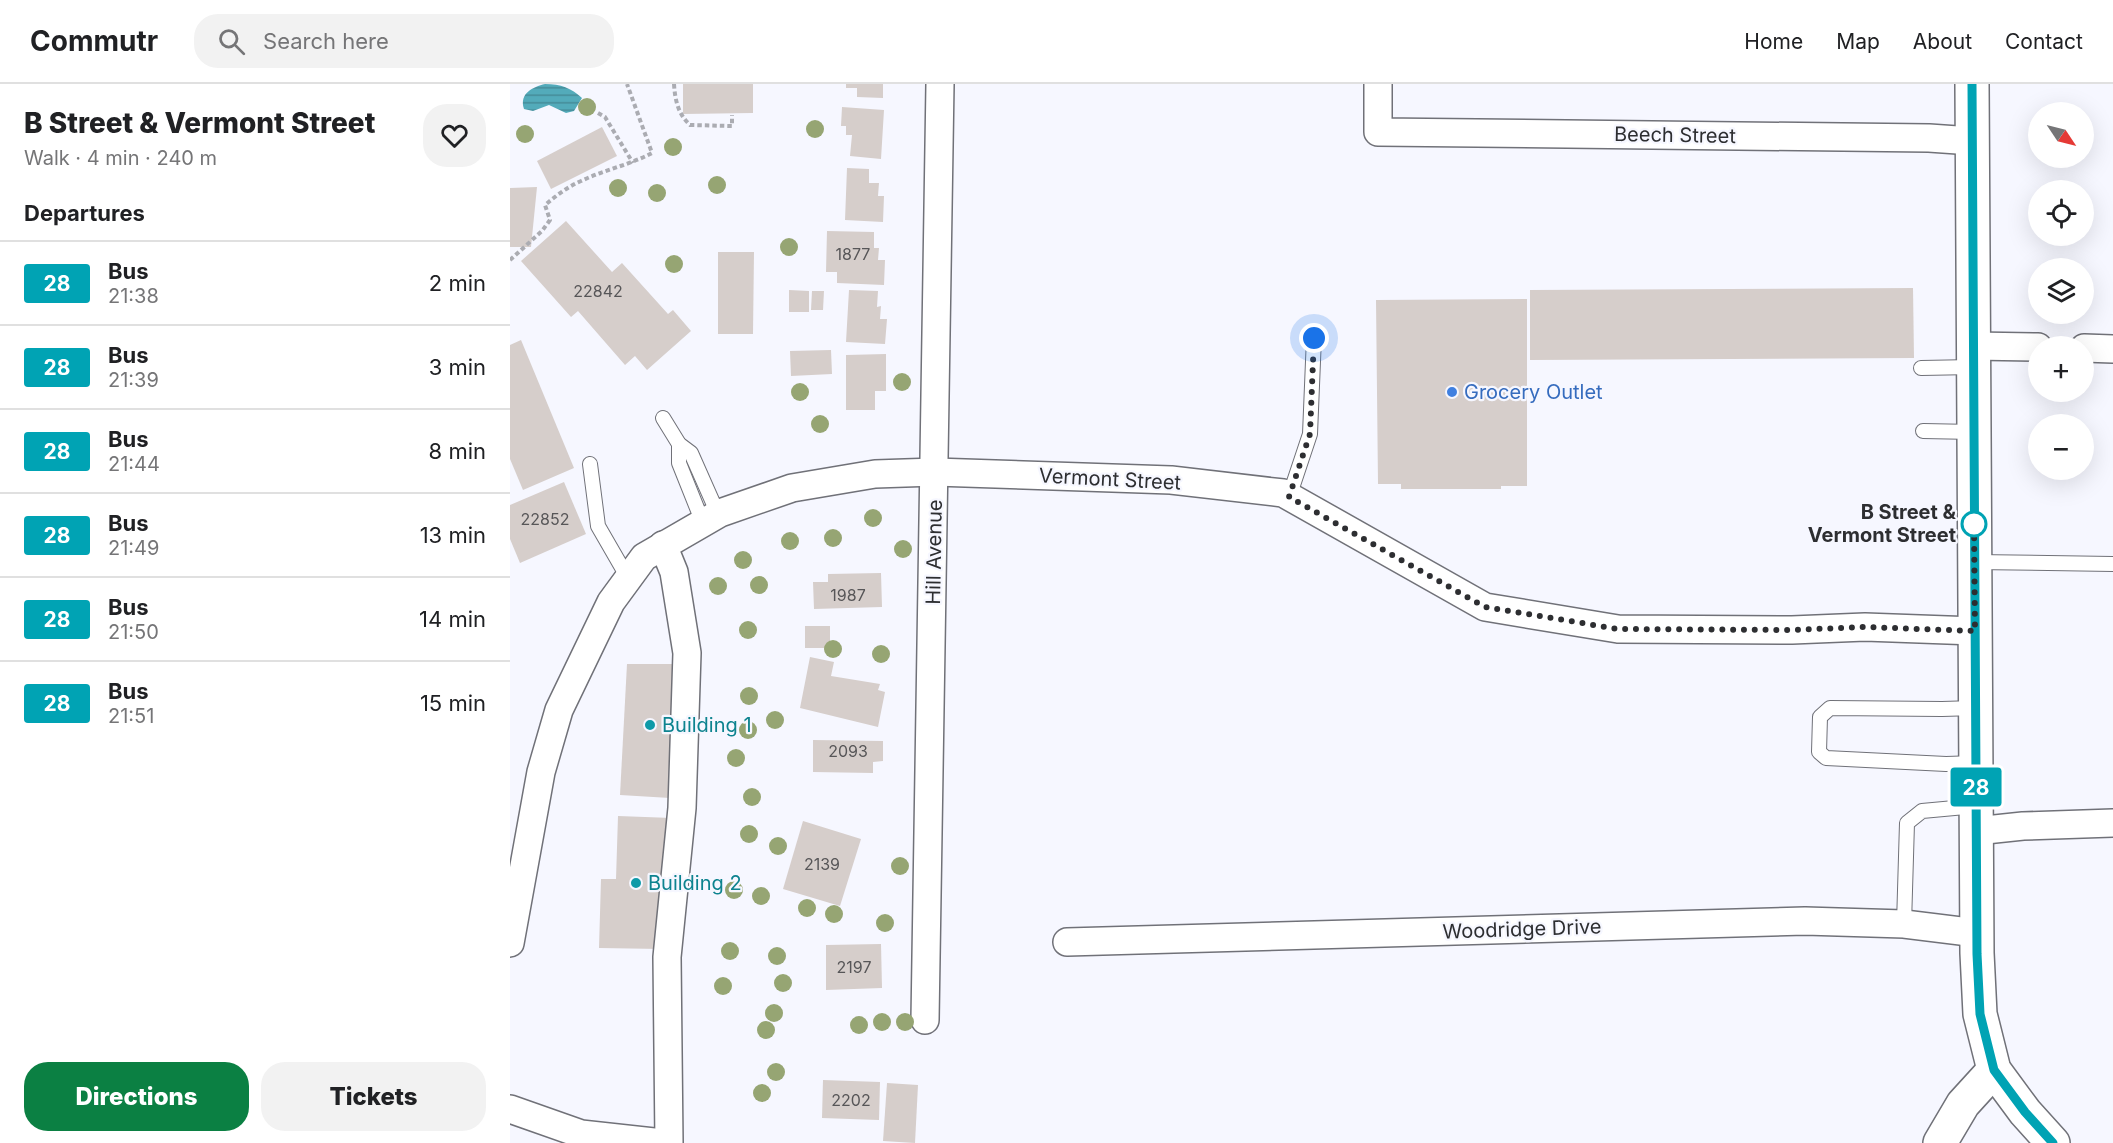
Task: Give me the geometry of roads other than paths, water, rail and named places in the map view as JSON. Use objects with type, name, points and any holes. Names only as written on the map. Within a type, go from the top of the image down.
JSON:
[{"type":"street","name":"Hill Avenue","points":[[925,1020],[940,84]]},
{"type":"street","name":"Beech Street","points":[[1378,84],[1378,132],[1929,138],[1972,141]]},
{"type":"street","points":[[1972,84],[1975,708],[1980,1014],[1994,1070],[2025,1112],[2053,1143]]},
{"type":"street","points":[[1973,356],[2028,348]]},
{"type":"street","points":[[2094,348],[2113,349]]},
{"type":"street","name":"Vermont Street","points":[[510,943],[541,772],[559,710],[611,602],[644,557],[663,545],[710,519],[792,488],[875,474],[935,472],[1172,480],[1283,493],[1485,607],[1618,629],[1792,630],[1865,627],[1975,631]]},
{"type":"street","points":[[663,545],[674,572],[687,652],[682,808],[667,957],[669,1143]]},
{"type":"street","points":[[1976,819],[2023,826],[2113,823]]},
{"type":"street","name":"Woodridge Drive","points":[[1067,942],[1805,921],[1904,924],[1977,933]]},
{"type":"street","points":[[1940,1143],[1963,1104],[1994,1070]]},
{"type":"street","points":[[510,1109],[581,1134],[663,1143]]},
{"type":"lane","points":[[1289,497],[1310,434],[1314,338]]},
{"type":"lane","points":[[1921,368],[1973,356]]},
{"type":"lane","points":[[663,418],[679,444],[679,463],[710,519]]},
{"type":"lane","points":[[1923,431],[1974,432]]},
{"type":"lane","points":[[590,464],[598,526],[628,578]]},
{"type":"lane","points":[[1974,562],[2113,564]]},
{"type":"lane","points":[[1975,708],[1830,708],[1820,717],[1819,752],[1826,758],[1946,764],[1976,763]]},
{"type":"lane","points":[[1904,924],[1907,824],[1922,811],[1976,819]]},
{"type":"water","points":[[545,84],[565,87],[582,98],[574,111],[566,113],[549,105],[533,111],[524,109],[525,95],[532,89]]},
{"type":"place","name":"Grocery Outlet","points":[[1452,392]]},
{"type":"place","name":"B Street & Vermont Street","points":[[1974,524]]},
{"type":"place","name":"Building 1","points":[[650,725]]},
{"type":"place","name":"Building 2","points":[[636,883]]}]
